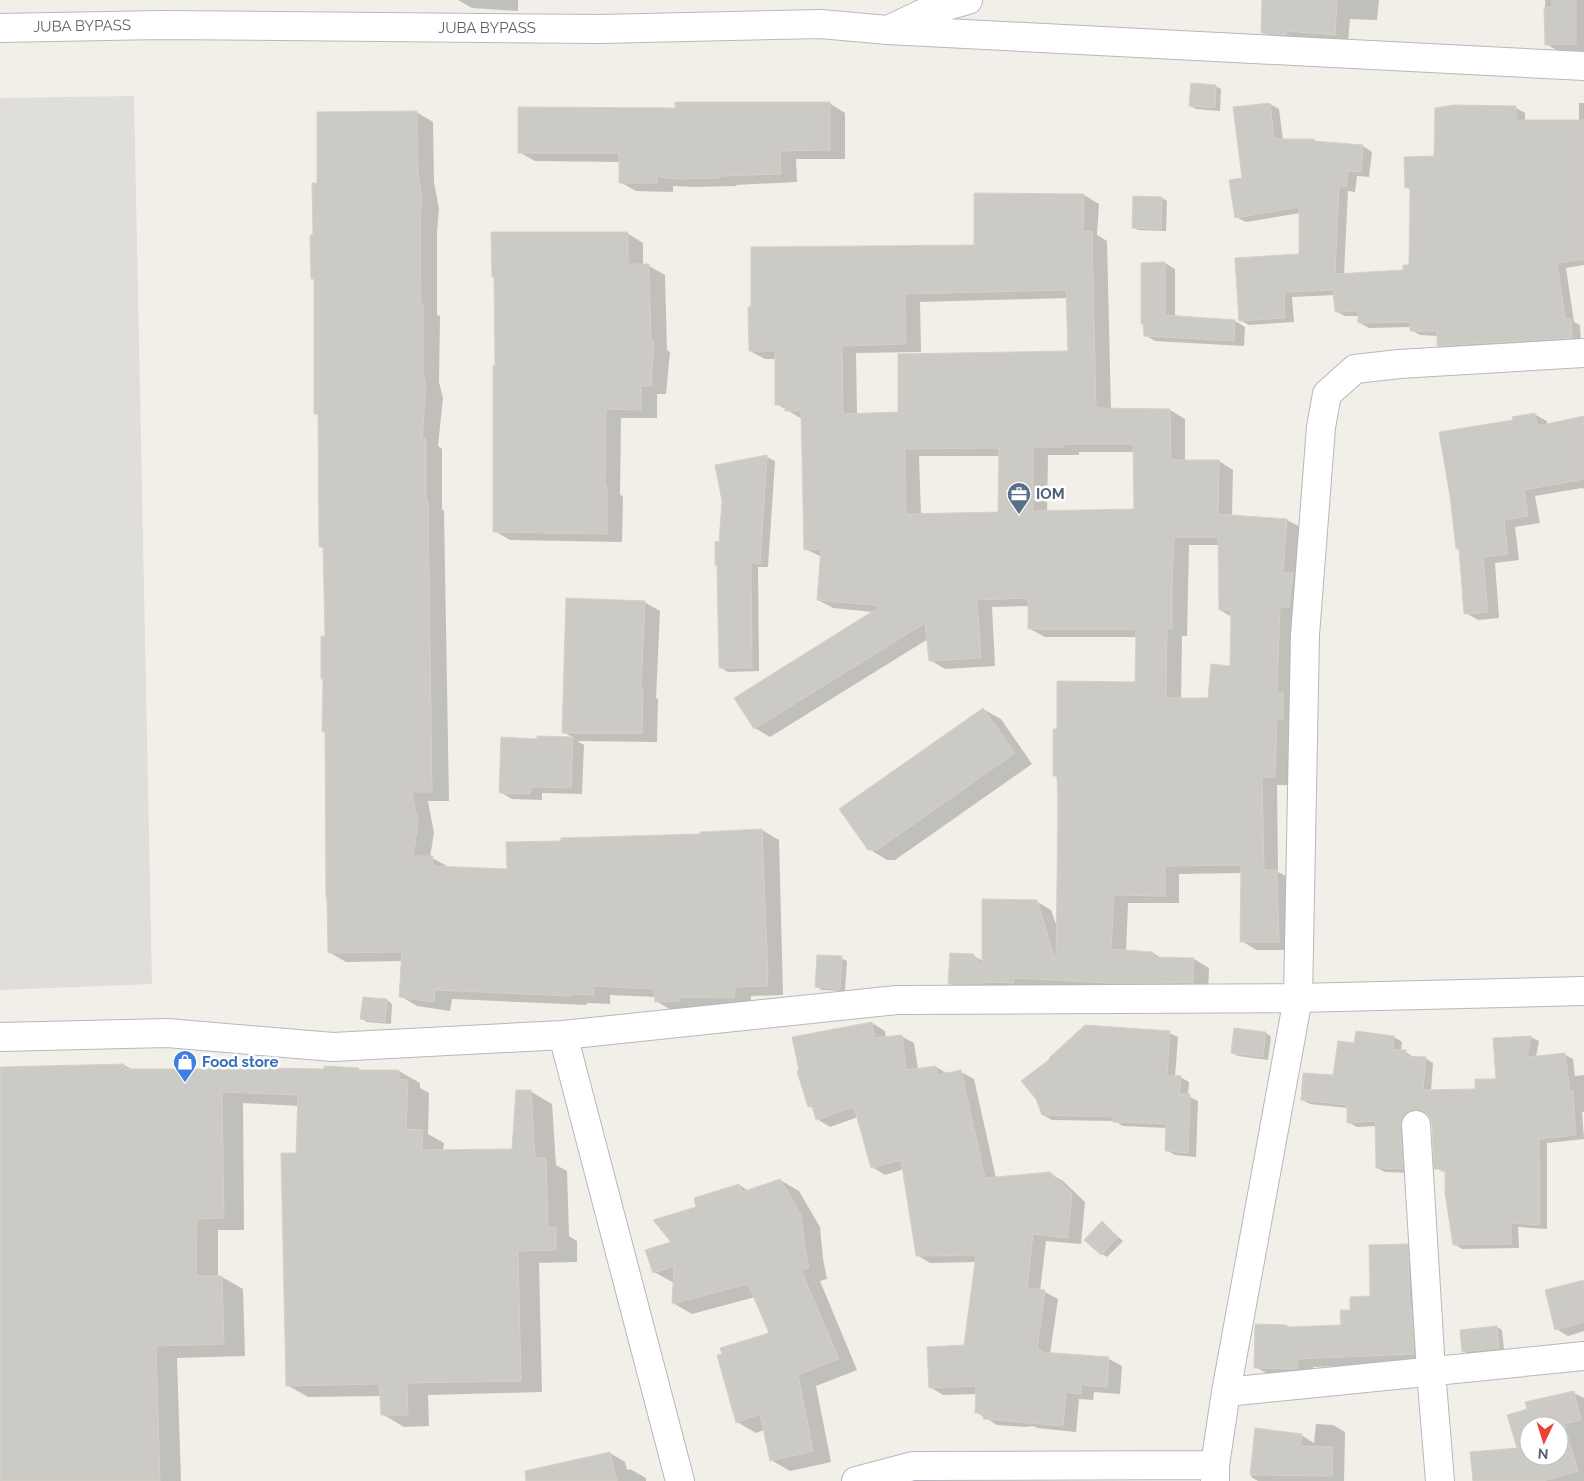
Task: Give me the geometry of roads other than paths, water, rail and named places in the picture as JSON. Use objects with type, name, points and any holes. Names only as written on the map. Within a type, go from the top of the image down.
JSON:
[{"type":"street","points":[[888,30],[928,11],[968,0]]},
{"type":"street","name":"JUBA BYPASS","points":[[0,28],[160,25],[600,28],[820,24],[888,30],[1584,66]]},
{"type":"street","points":[[856,1481],[916,1473],[1215,1473],[1226,1392],[1298,998],[1305,635],[1321,427],[1327,394],[1355,369],[1399,364],[1584,353]]},
{"type":"street","points":[[0,1036],[167,1033],[333,1047],[562,1036],[897,1000],[1298,998],[1584,991]]},
{"type":"street","points":[[562,1036],[680,1481]]},
{"type":"street","points":[[1416,1125],[1431,1371],[1440,1481]]},
{"type":"street","points":[[1226,1392],[1584,1356]]},
{"type":"place","name":"IOM","points":[[1019,515]]},
{"type":"place","name":"Food store","points":[[185,1083]]}]
